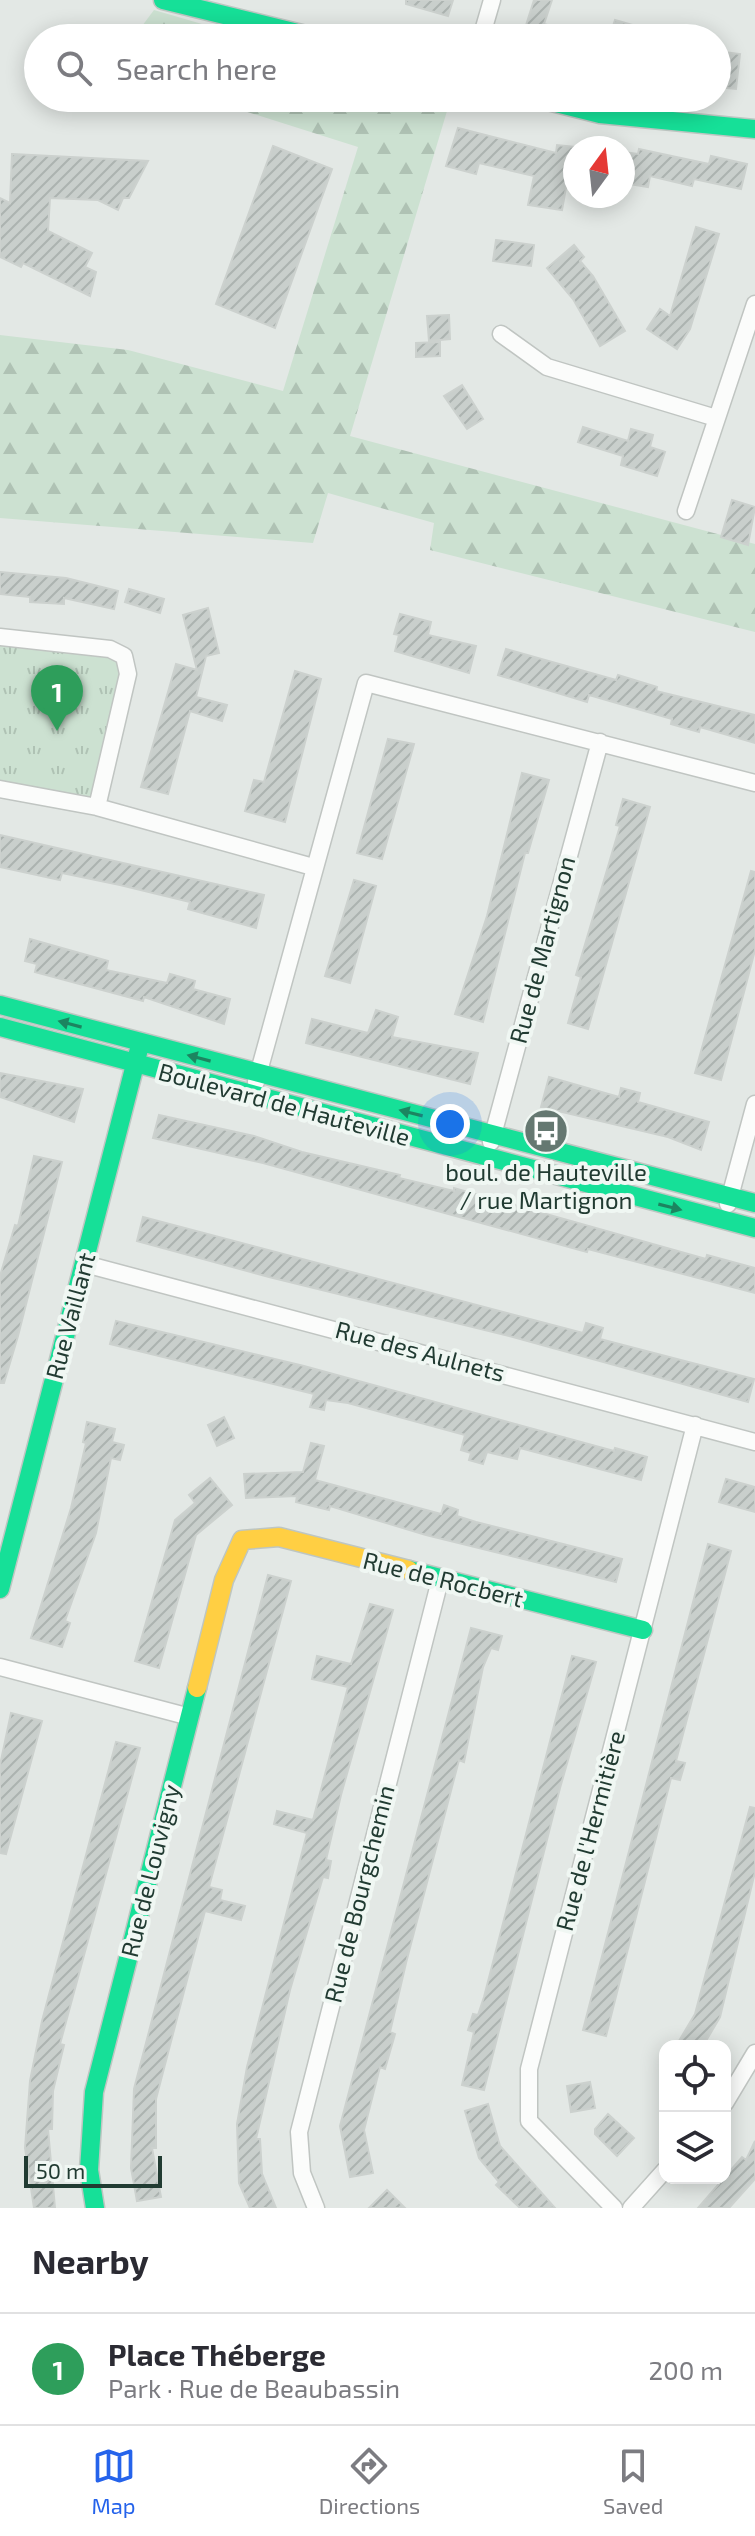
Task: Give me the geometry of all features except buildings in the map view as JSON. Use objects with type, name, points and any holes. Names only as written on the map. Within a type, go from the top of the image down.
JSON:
[{"type":"street","points":[[163,0],[261,24]]},
{"type":"street","points":[[485,24],[492,0]]},
{"type":"street","points":[[592,112],[755,129]]},
{"type":"street","points":[[686,511],[755,304]]},
{"type":"street","points":[[501,334],[547,367],[716,418]]},
{"type":"street","points":[[0,637],[110,649],[124,656],[128,674],[97,807]]},
{"type":"street","points":[[251,1097],[366,683],[755,783]]},
{"type":"street","name":"Rue de Martignon","points":[[486,1157],[600,742]]},
{"type":"street","points":[[0,789],[97,807],[313,867]]},
{"type":"street","name":"Boulevard de Hauteville","points":[[0,1005],[755,1203]]},
{"type":"street","name":"Boulevard de Hauteville","points":[[0,1027],[251,1097],[755,1228]]},
{"type":"street","name":"Rue Vaillant","points":[[0,1589],[140,1043]]},
{"type":"street","points":[[724,1221],[755,1104]]},
{"type":"street","name":"Rue des Aulnets","points":[[85,1264],[755,1442]]},
{"type":"street","name":"Rue de l'Hermitière","points":[[614,2208],[529,2121],[529,2069],[695,1425]]},
{"type":"street","name":"Rue de Rocbert","points":[[242,1540],[279,1537],[643,1630]]},
{"type":"street","name":"Rue de Louvigny","points":[[95,2208],[89,2170],[94,2092],[224,1580],[242,1540]]},
{"type":"street","name":"Rue de Bourgchemin","points":[[316,2208],[302,2173],[299,2132],[440,1580]]},
{"type":"street","points":[[0,1667],[190,1717]]},
{"type":"street","points":[[731,2093],[755,2053]]},
{"type":"street","points":[[631,2208],[659,2177]]},
{"type":"green space","points":[[154,10],[202,24],[144,24]]},
{"type":"green space","points":[[247,112],[447,112],[350,436],[755,544],[755,632],[430,550],[434,523],[328,493],[313,543],[0,518],[0,335],[128,350],[283,391],[358,147]]},
{"type":"green space","points":[[0,637],[124,656],[97,807],[0,789]]},
{"type":"traffic: fast","points":[[163,0],[261,24]]},
{"type":"traffic: fast","points":[[592,112],[755,129]]},
{"type":"traffic: fast","points":[[0,1005],[755,1203]]},
{"type":"traffic: fast","points":[[0,1027],[755,1228]]},
{"type":"traffic: fast","points":[[0,1589],[139,1049]]},
{"type":"traffic: fast","points":[[409,1570],[643,1630]]},
{"type":"traffic: fast","points":[[95,2208],[89,2170],[94,2092],[197,1688]]},
{"type":"traffic: slow","points":[[197,1688],[224,1580],[242,1540],[279,1537],[409,1570]]},
{"type":"place","name":"Place Théberge","points":[[57,731]]},
{"type":"place","name":"boul. de Hauteville / rue Martignon","points":[[546,1131]]}]
